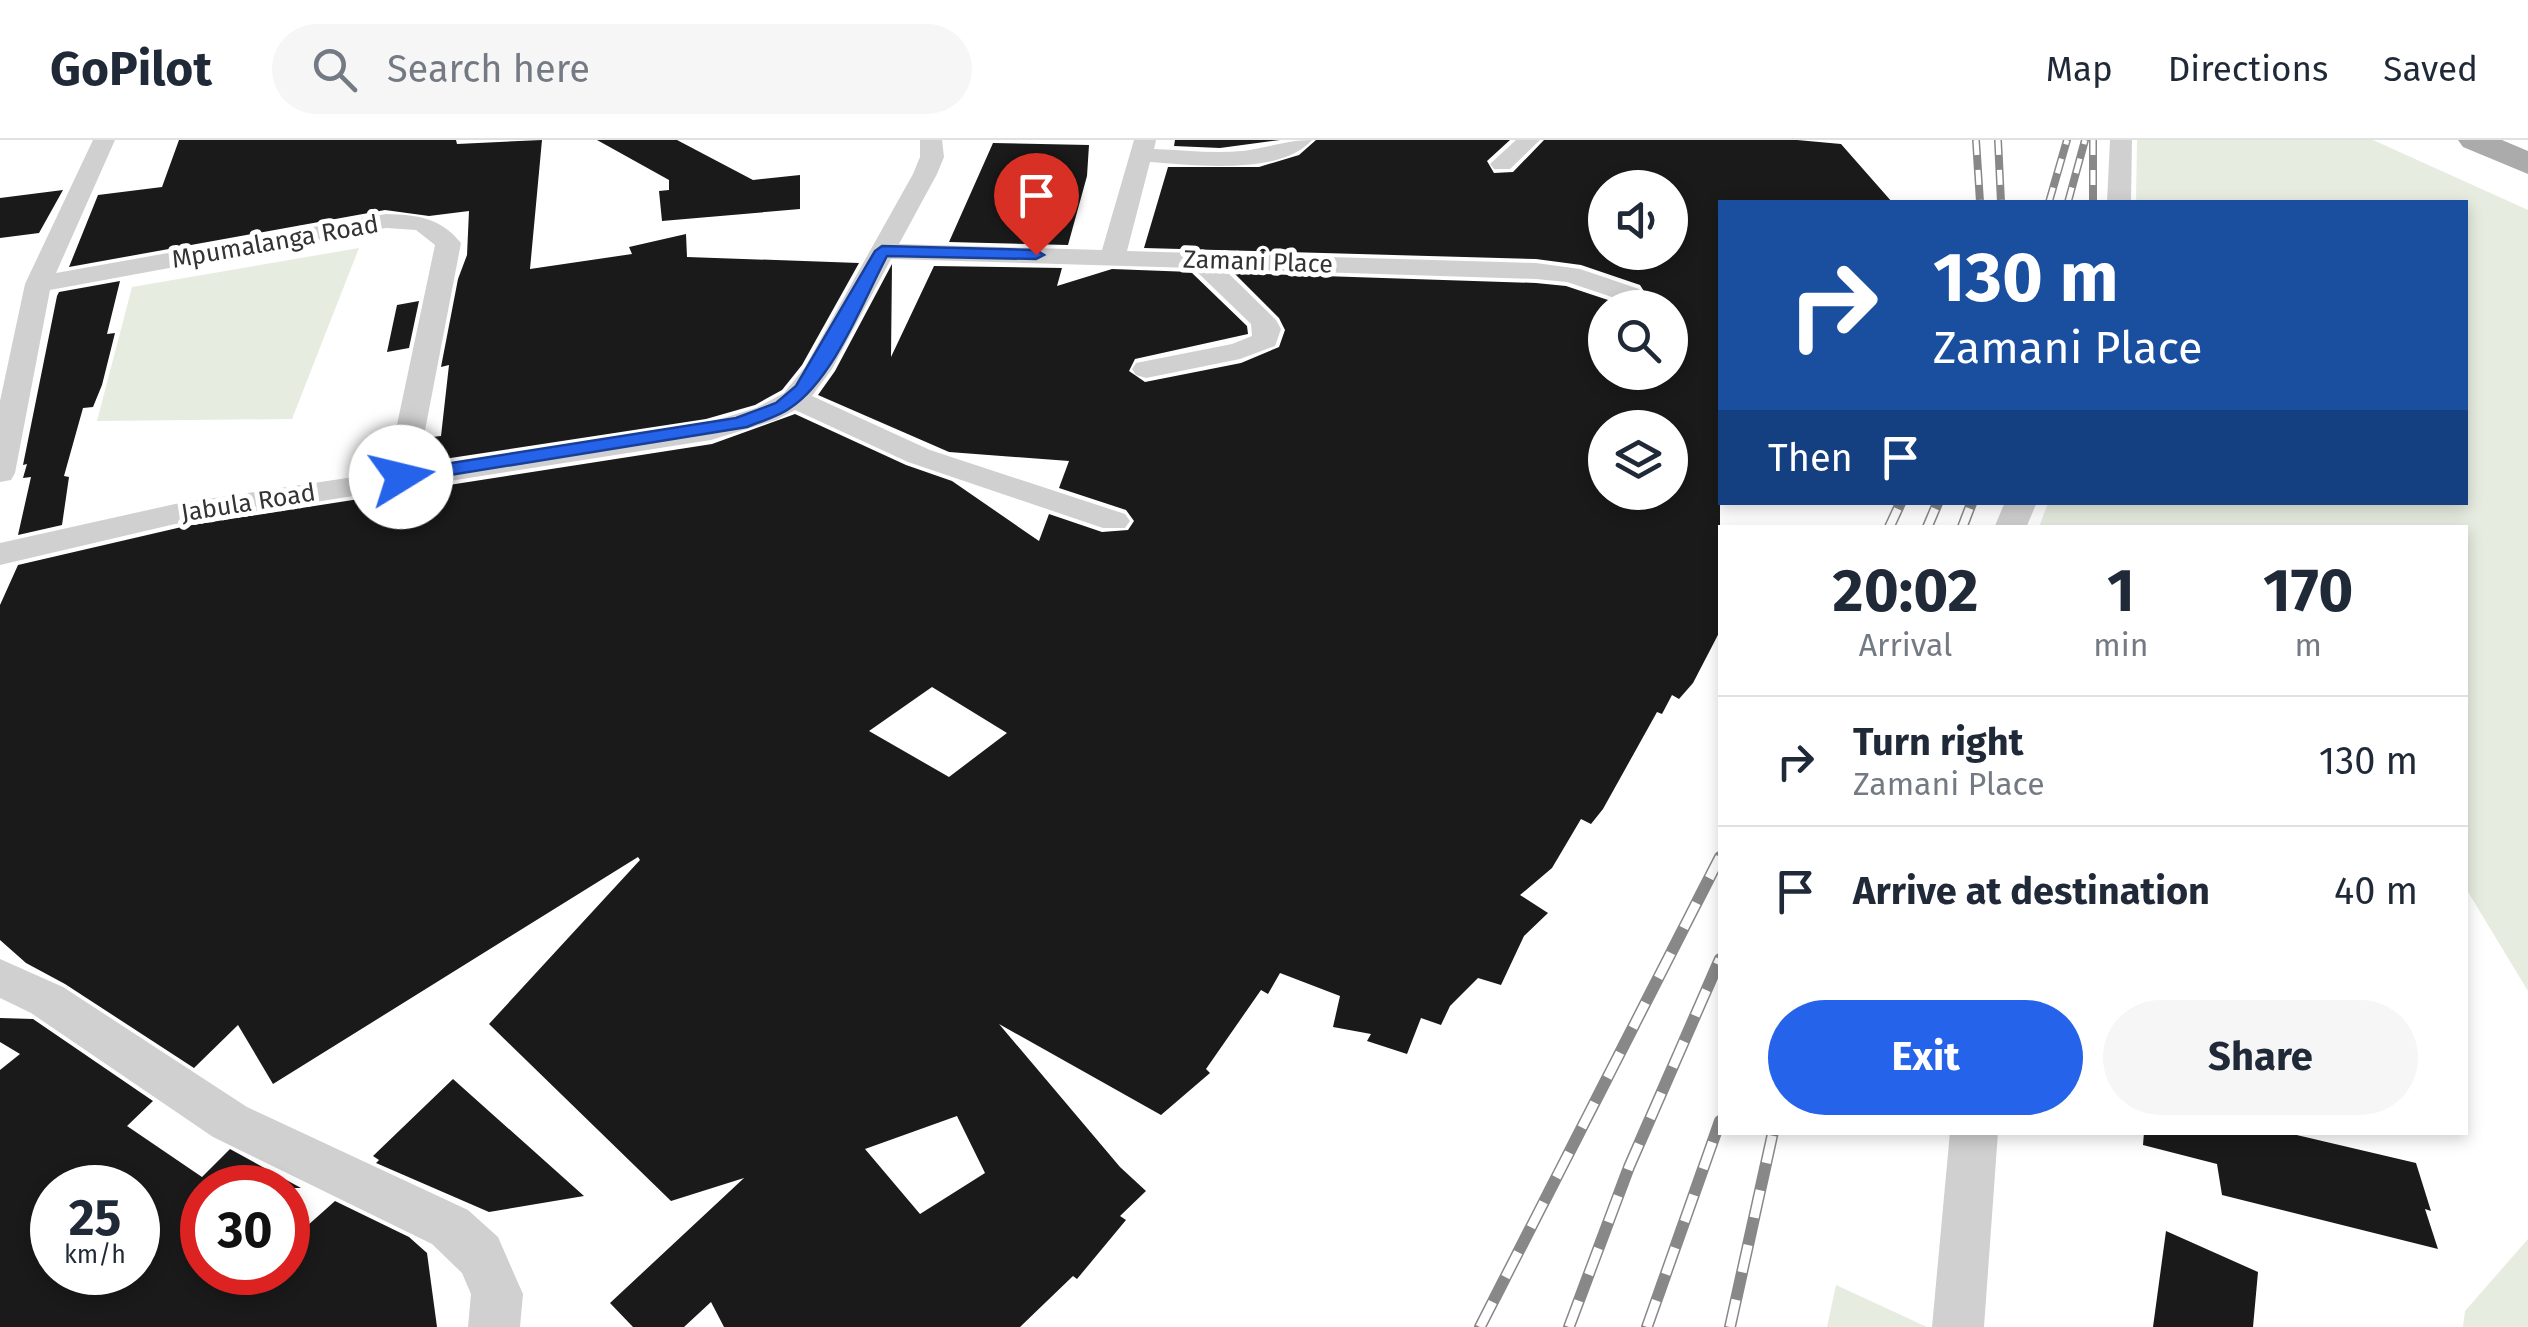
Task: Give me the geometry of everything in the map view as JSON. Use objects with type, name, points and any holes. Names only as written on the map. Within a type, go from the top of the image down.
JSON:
[{"type":"main road","points":[[2475,140],[2528,164]]},
{"type":"street","points":[[0,473],[38,284],[104,140]]},
{"type":"street","name":"Jabula Road","points":[[0,554],[175,514],[711,430],[766,414],[794,399],[818,369],[926,174],[932,157],[930,140]]},
{"type":"street","points":[[1113,257],[1144,148],[1252,157],[1270,154],[1301,140]]},
{"type":"street","points":[[1502,164],[1529,140]]},
{"type":"street","points":[[2119,200],[2121,140]]},
{"type":"street","name":"Mpumalanga Road","points":[[38,284],[340,228],[386,221],[422,224],[448,243],[401,477]]},
{"type":"street","name":"Zamani Place","points":[[882,251],[1536,270],[1571,275],[1618,290]]},
{"type":"street","points":[[1146,369],[1240,351],[1265,340],[1268,328],[1262,320],[1198,259]]},
{"type":"street","points":[[794,399],[919,456],[1114,520]]},
{"type":"street","points":[[0,978],[46,1000],[230,1122],[414,1207],[450,1228],[480,1255],[497,1294],[494,1327]]},
{"type":"street","points":[[1958,1327],[1974,1135]]},
{"type":"shaded area","points":[[2137,140],[2373,140],[2528,210],[2528,991],[2468,892],[2468,525],[2040,525],[2047,505],[2468,505],[2468,200],[2136,200]]},
{"type":"shaded area","points":[[359,248],[292,419],[97,421],[132,287]]},
{"type":"shaded area","points":[[2528,1239],[2528,1327],[2463,1327],[2465,1311]]},
{"type":"shaded area","points":[[1836,1285],[1927,1327],[1827,1327]]},
{"type":"building","points":[[179,140],[456,140],[457,144],[542,140],[530,269],[632,254],[629,247],[686,234],[687,257],[859,263],[802,365],[782,390],[755,405],[706,419],[424,462],[432,437],[441,436],[449,365],[441,367],[458,279],[467,255],[469,211],[429,216],[385,210],[69,267],[98,195],[162,187]]},
{"type":"building","points":[[597,140],[677,140],[753,180],[800,175],[800,209],[662,221],[659,191],[669,190],[669,180]]},
{"type":"building","points":[[1175,140],[1280,140],[1220,148],[1174,146]]},
{"type":"building","points":[[1316,140],[1510,140],[1487,161],[1494,173],[1513,172],[1544,140],[1797,140],[1841,144],[1890,200],[1718,200],[1718,635],[1693,683],[1679,699],[1672,695],[1662,714],[1657,712],[1603,809],[1591,824],[1581,819],[1552,868],[1520,895],[1548,913],[1524,936],[1501,985],[1478,978],[1450,1006],[1441,1025],[1421,1018],[1407,1054],[1367,1041],[1371,1034],[1333,1027],[1340,996],[1280,973],[1268,994],[1261,990],[1206,1069],[1210,1073],[1161,1115],[999,1024],[1120,1167],[1146,1191],[1120,1216],[1126,1220],[1077,1279],[1073,1276],[1020,1327],[724,1327],[711,1302],[684,1327],[633,1327],[610,1303],[744,1178],[671,1201],[489,1024],[640,860],[638,857],[273,1084],[238,1025],[194,1068],[26,963],[0,940],[0,605],[18,565],[186,526],[712,444],[795,414],[906,465],[952,481],[1039,541],[1049,514],[1102,532],[1128,530],[1134,521],[1126,510],[1059,488],[1069,461],[949,452],[818,395],[892,264],[891,357],[934,266],[1062,268],[1057,286],[1112,269],[1191,272],[1247,326],[1248,334],[1135,359],[1129,371],[1145,382],[1241,363],[1279,347],[1285,330],[1279,318],[1234,273],[1536,283],[1588,293],[1588,390],[1688,390],[1688,290],[1643,290],[1640,285],[1596,270],[1688,270],[1688,170],[1588,170],[1588,267],[1536,259],[1144,248],[1168,167],[1259,167],[1299,155]],"holes":[[[932,687],[1007,733],[949,777],[869,731]],[[957,1116],[985,1173],[920,1214],[865,1149]]]},
{"type":"building","points":[[993,143],[1089,145],[1087,176],[1068,245],[949,242]]},
{"type":"building","points":[[63,190],[39,233],[0,238],[0,198]]},
{"type":"building","points":[[120,281],[107,334],[115,333],[102,385],[93,407],[83,408],[64,476],[69,477],[62,525],[18,535],[31,477],[23,478],[27,464],[23,465],[57,296],[59,292]]},
{"type":"building","points":[[419,301],[409,348],[387,352],[397,305]]},
{"type":"building","points":[[0,1018],[33,1019],[153,1101],[127,1126],[184,1165],[180,1165],[180,1295],[310,1295],[310,1223],[335,1201],[409,1237],[427,1253],[437,1327],[0,1327],[0,1070],[20,1054],[0,1042]]},
{"type":"building","points":[[453,1079],[584,1196],[489,1212],[376,1163],[379,1160],[373,1156]]},
{"type":"building","points":[[2144,1135],[2297,1135],[2416,1163],[2438,1249],[2222,1195],[2217,1164],[2143,1145]]},
{"type":"building","points":[[230,1149],[259,1165],[214,1165]]},
{"type":"building","points":[[2166,1231],[2258,1272],[2253,1327],[2153,1327]]},
{"type":"railway","points":[[1976,140],[1980,200]]},
{"type":"railway","points":[[1998,140],[2001,200]]},
{"type":"railway","points":[[2050,200],[2067,140]]},
{"type":"railway","points":[[2069,200],[2085,140]]},
{"type":"railway","points":[[2093,140],[2093,200]]},
{"type":"railway","points":[[1890,525],[1900,505]]},
{"type":"railway","points":[[1928,525],[1937,505]]},
{"type":"railway","points":[[1963,525],[1971,505]]},
{"type":"railway","points":[[1480,1327],[1718,861]]},
{"type":"railway","points":[[1569,1327],[1629,1167],[1718,964]]},
{"type":"railway","points":[[1647,1327],[1718,1127]]},
{"type":"railway","points":[[1730,1327],[1772,1135]]},
{"type":"route","points":[[401,477],[711,430],[766,414],[794,399],[818,369],[882,251],[1036,255]]}]
